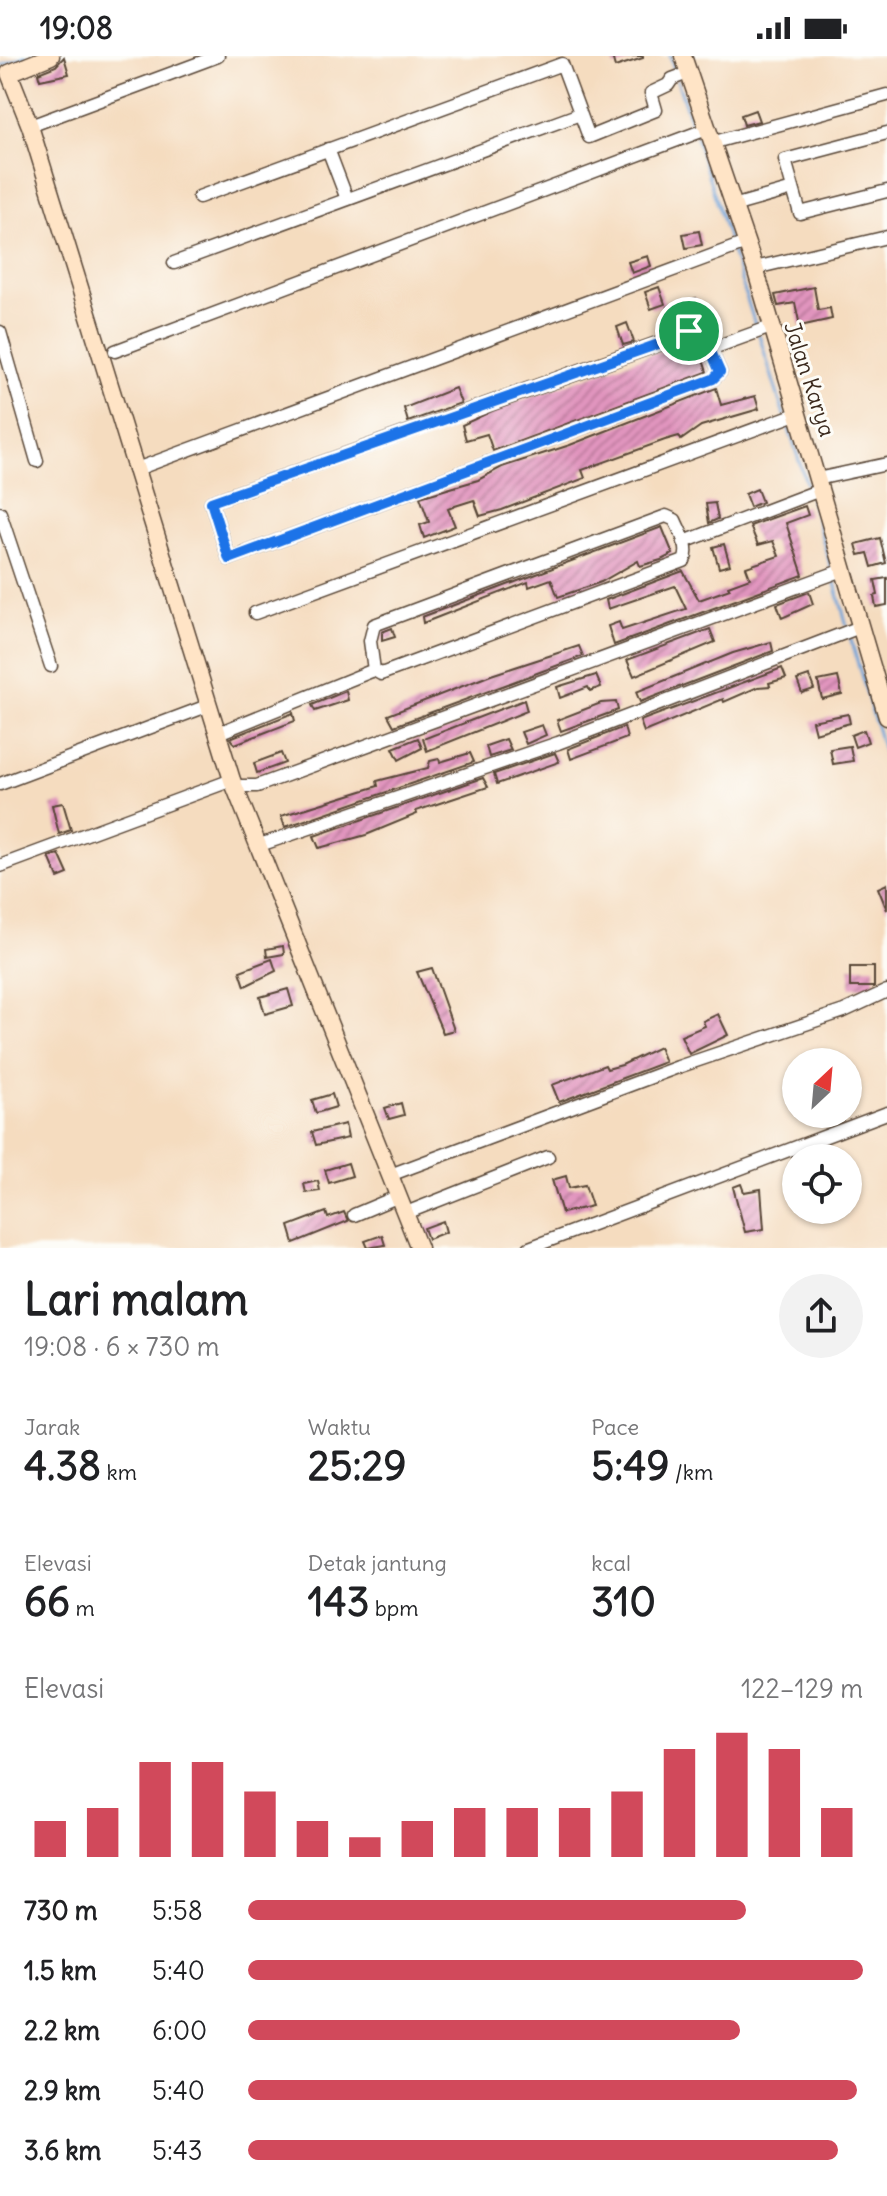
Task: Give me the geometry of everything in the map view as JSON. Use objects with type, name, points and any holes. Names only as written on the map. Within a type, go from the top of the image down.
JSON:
[{"type":"street","points":[[51,56],[3,70],[30,126],[233,783],[419,1248]]},
{"type":"street","points":[[30,126],[218,56]]},
{"type":"street","name":"Jalan Karya","points":[[683,56],[681,75],[702,135],[733,206],[736,247],[755,268],[768,327],[799,413],[836,572],[883,687],[887,717]]},
{"type":"street","points":[[199,197],[562,64],[589,137],[656,110],[651,93],[681,75]]},
{"type":"street","points":[[115,351],[702,135],[887,95]]},
{"type":"street","points":[[174,263],[580,114]]},
{"type":"street","points":[[887,133],[785,160],[800,213],[887,191]]},
{"type":"street","points":[[328,149],[347,199]]},
{"type":"street","points":[[733,206],[793,189]]},
{"type":"street","points":[[755,268],[887,237]]},
{"type":"street","points":[[134,470],[736,247]]},
{"type":"street","points":[[710,349],[768,327]]},
{"type":"street","points":[[696,329],[701,329],[710,349],[718,377],[691,389],[229,559],[222,543],[211,502],[696,329]]},
{"type":"street","points":[[0,332],[37,461]]},
{"type":"street","points":[[255,613],[799,413]]},
{"type":"street","points":[[684,542],[815,489],[887,464]]},
{"type":"street","points":[[0,513],[51,666]]},
{"type":"street","points":[[666,516],[675,520],[687,555],[684,561],[381,674],[374,670],[370,641],[374,625],[666,516]]},
{"type":"street","points":[[0,866],[233,783],[257,786],[836,572]]},
{"type":"street","points":[[257,846],[558,743],[857,628]]},
{"type":"street","points":[[216,734],[374,670]]},
{"type":"street","points":[[0,784],[207,706]]},
{"type":"street","points":[[390,1175],[678,1067],[844,1011],[887,991]]},
{"type":"street","points":[[529,1248],[887,1113]]},
{"type":"street","points":[[406,1213],[548,1157]]},
{"type":"street","points":[[354,1215],[399,1196]]},
{"type":"building","points":[[612,56],[643,56],[643,58],[615,67]]},
{"type":"building","points":[[64,57],[69,74],[40,80],[38,73],[56,66]]},
{"type":"building","points":[[755,110],[759,121],[744,125],[741,115]]},
{"type":"building","points":[[699,231],[702,245],[686,248],[683,234]]},
{"type":"building","points":[[648,256],[651,266],[632,273],[628,262]]},
{"type":"building","points":[[659,287],[665,304],[651,309],[645,292]]},
{"type":"building","points":[[814,287],[818,310],[830,308],[832,319],[800,326],[795,303],[778,306],[775,295]]},
{"type":"building","points":[[696,298],[703,316],[675,325],[668,307]]},
{"type":"building","points":[[627,323],[634,342],[623,345],[617,327]]},
{"type":"building","points":[[691,340],[698,362],[703,360],[707,372],[493,451],[487,434],[466,440],[462,425],[492,411]]},
{"type":"building","points":[[455,388],[461,403],[408,422],[404,408]]},
{"type":"building","points":[[716,388],[721,405],[755,396],[759,409],[701,426],[681,440],[679,436],[665,440],[582,470],[585,478],[502,510],[480,516],[474,500],[455,506],[448,509],[455,526],[424,538],[420,525],[429,522],[420,497],[478,480],[502,467],[570,445]]},
{"type":"building","points":[[757,489],[762,502],[750,507],[745,494]]},
{"type":"building","points":[[715,503],[718,519],[709,523],[706,504]]},
{"type":"building","points":[[805,506],[808,515],[786,523],[803,575],[614,645],[608,626],[619,622],[622,630],[686,609],[675,586],[608,609],[606,600],[683,571],[699,600],[730,589],[728,586],[750,578],[746,567],[779,556],[773,541],[758,545],[750,526]]},
{"type":"building","points":[[662,527],[673,554],[661,560],[640,566],[638,561],[601,582],[558,597],[551,579],[529,587],[528,582],[423,623],[422,617]]},
{"type":"building","points":[[880,538],[886,563],[872,567],[868,553],[859,555],[856,544]]},
{"type":"building","points":[[724,544],[730,565],[719,568],[713,547]]},
{"type":"building","points":[[887,578],[887,605],[876,607],[874,596],[878,595],[875,580]]},
{"type":"building","points":[[809,592],[813,604],[782,618],[777,604]]},
{"type":"building","points":[[392,628],[395,637],[382,641],[382,632]]},
{"type":"building","points":[[710,629],[715,642],[634,676],[627,660]]},
{"type":"building","points":[[771,642],[773,651],[640,702],[636,692],[733,653]]},
{"type":"building","points":[[579,646],[583,656],[394,726],[388,715],[491,675]]},
{"type":"building","points":[[782,668],[786,678],[769,683],[770,686],[758,687],[724,702],[723,699],[644,732],[640,721]]},
{"type":"building","points":[[596,675],[601,687],[590,691],[588,687],[560,698],[557,687]]},
{"type":"building","points":[[809,676],[814,689],[802,693],[797,680]]},
{"type":"building","points":[[838,677],[842,694],[822,699],[818,681]]},
{"type":"building","points":[[346,691],[348,700],[315,711],[312,705]]},
{"type":"building","points":[[524,700],[527,711],[427,751],[423,739]]},
{"type":"building","points":[[616,702],[618,710],[561,731],[557,720],[601,703]]},
{"type":"building","points":[[293,713],[295,721],[235,744],[230,738]]},
{"type":"building","points":[[848,714],[850,723],[815,733],[812,721]]},
{"type":"building","points":[[542,725],[546,735],[526,744],[521,732]]},
{"type":"building","points":[[624,727],[627,738],[571,759],[568,749]]},
{"type":"building","points":[[864,730],[868,742],[855,747],[851,735]]},
{"type":"building","points":[[418,738],[422,748],[399,760],[393,748]]},
{"type":"building","points":[[506,739],[511,750],[489,757],[486,746]]},
{"type":"building","points":[[850,746],[853,761],[833,764],[830,749]]},
{"type":"building","points":[[281,753],[285,763],[257,773],[254,763]]},
{"type":"building","points":[[470,753],[474,762],[285,827],[281,816],[378,786],[377,781],[428,768],[430,761],[439,759],[440,762]]},
{"type":"building","points":[[555,753],[559,762],[497,784],[494,774]]},
{"type":"building","points":[[483,778],[488,787],[416,811],[417,814],[366,835],[319,848],[314,836]]},
{"type":"building","points":[[63,803],[71,830],[59,834],[52,805]]},
{"type":"building","points":[[59,854],[68,874],[58,878],[49,857]]},
{"type":"building","points":[[887,884],[887,910],[878,888]]},
{"type":"building","points":[[283,946],[284,954],[267,957],[266,949]]},
{"type":"building","points":[[272,959],[276,971],[245,986],[240,971]]},
{"type":"building","points":[[850,967],[874,967],[874,987],[850,987]]},
{"type":"building","points":[[432,968],[454,1030],[443,1033],[417,972]]},
{"type":"building","points":[[288,989],[293,1006],[265,1014],[260,997]]},
{"type":"building","points":[[718,1014],[728,1035],[689,1054],[681,1036],[705,1026],[703,1021]]},
{"type":"building","points":[[659,1047],[665,1062],[559,1102],[552,1085],[605,1065],[607,1069],[622,1065]]},
{"type":"building","points":[[332,1094],[336,1107],[316,1113],[312,1100]]},
{"type":"building","points":[[401,1103],[404,1115],[389,1119],[385,1108]]},
{"type":"building","points":[[345,1124],[348,1138],[316,1145],[312,1132]]},
{"type":"building","points":[[348,1163],[352,1176],[329,1183],[325,1170]]},
{"type":"building","points":[[566,1176],[569,1188],[585,1185],[592,1206],[562,1213],[552,1180]]},
{"type":"building","points":[[318,1181],[320,1191],[306,1193],[304,1184]]},
{"type":"building","points":[[741,1184],[744,1192],[761,1189],[764,1229],[745,1232],[733,1187]]},
{"type":"building","points":[[326,1212],[328,1218],[344,1212],[348,1221],[294,1243],[289,1226]]},
{"type":"building","points":[[443,1221],[446,1232],[428,1239],[424,1228]]},
{"type":"building","points":[[382,1235],[385,1245],[368,1248],[365,1241]]},
{"type":"waterway","points":[[0,66],[26,56]]},
{"type":"waterway","points":[[670,56],[675,72]]},
{"type":"waterway","points":[[677,80],[693,129]]},
{"type":"waterway","points":[[696,137],[730,244]]},
{"type":"waterway","points":[[732,251],[756,328]]},
{"type":"waterway","points":[[759,335],[784,415]]},
{"type":"waterway","points":[[787,423],[809,492]]},
{"type":"waterway","points":[[811,499],[831,568]]},
{"type":"waterway","points":[[833,576],[847,626]]},
{"type":"waterway","points":[[849,633],[887,764]]},
{"type":"route","points":[[701,329],[720,372],[718,377],[229,559],[211,502],[689,331],[701,329]]}]
